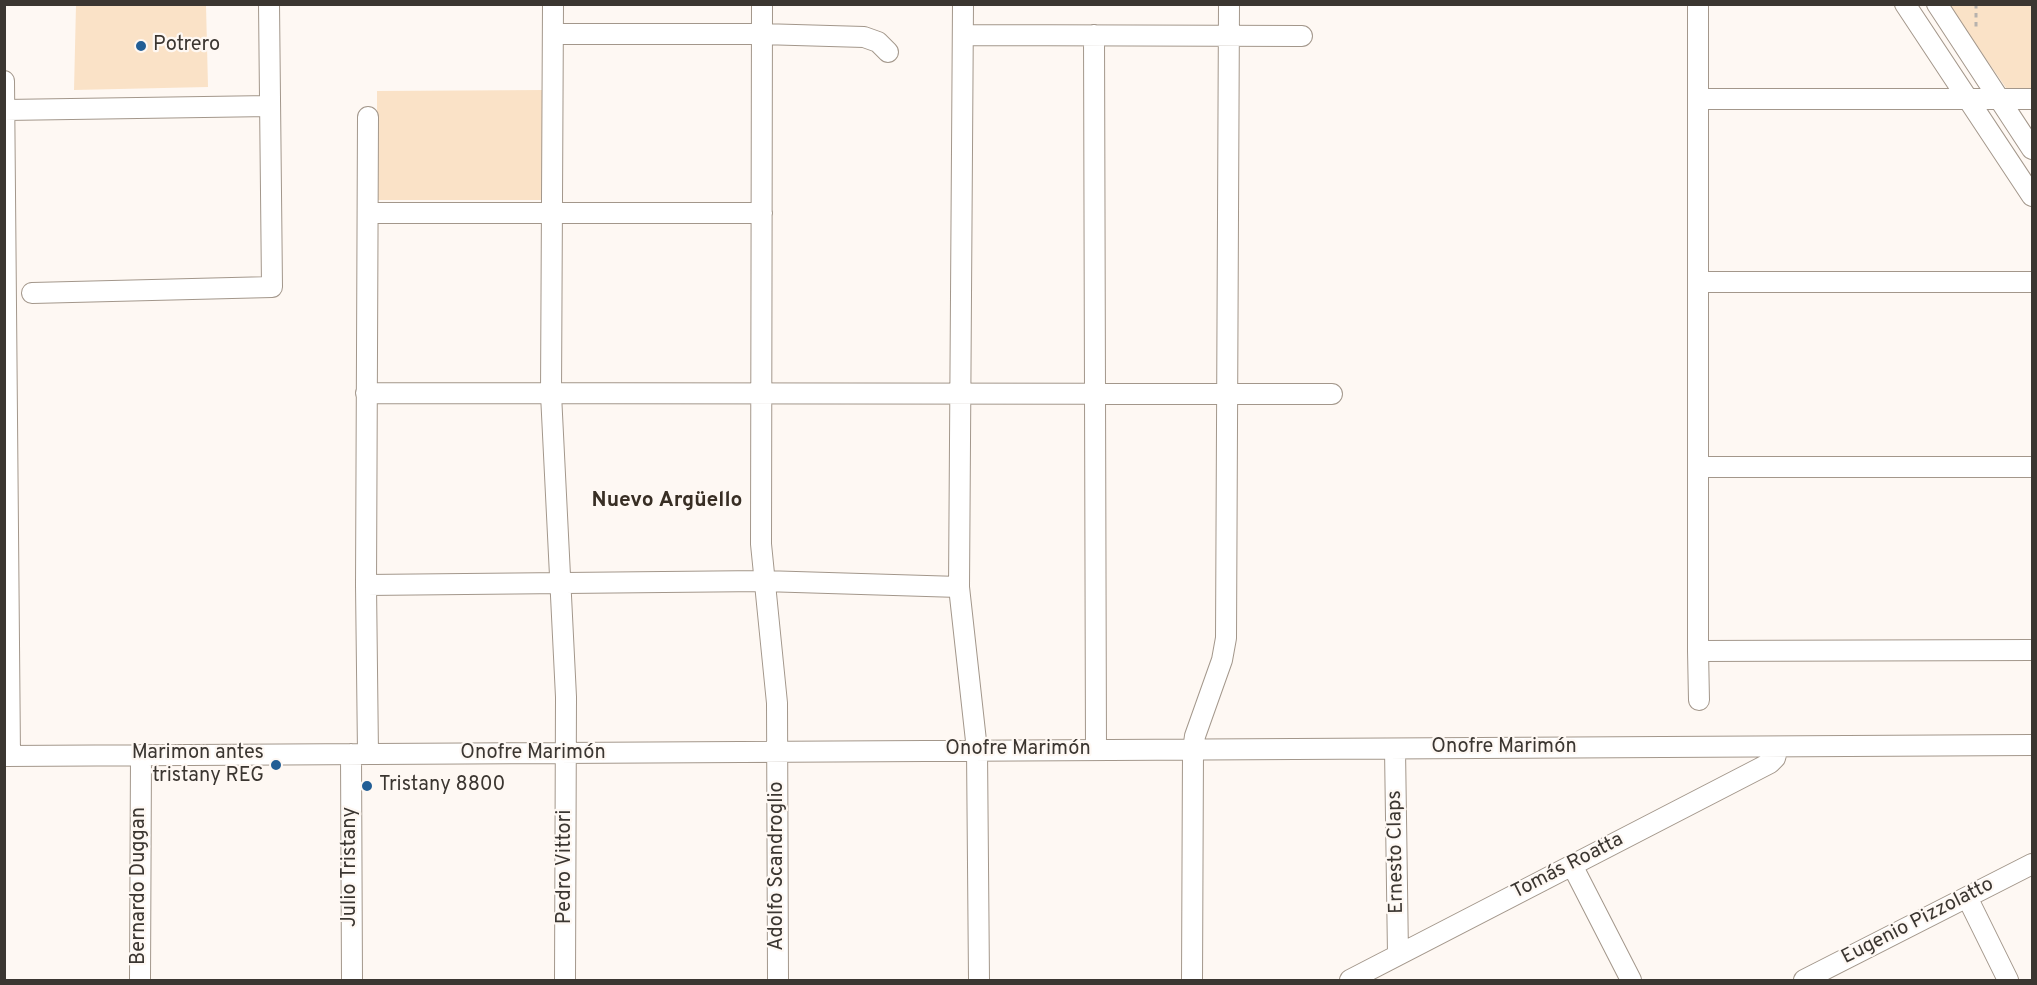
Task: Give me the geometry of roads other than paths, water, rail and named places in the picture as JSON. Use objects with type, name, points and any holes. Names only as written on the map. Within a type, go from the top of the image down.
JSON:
[{"type":"street","points":[[32,293],[272,287],[269,4]]},
{"type":"street","name":"Pedro Vittori","points":[[553,4],[551,394],[566,697],[565,981]]},
{"type":"street","name":"Adolfo Scandroglio","points":[[762,4],[761,544],[777,704],[778,981]]},
{"type":"street","points":[[963,4],[959,587],[977,750],[979,981]]},
{"type":"street","points":[[1192,981],[1193,750],[1195,736],[1222,660],[1226,638],[1229,4]]},
{"type":"street","points":[[1698,4],[1699,700]]},
{"type":"street","points":[[1905,4],[2032,196]]},
{"type":"street","points":[[1937,4],[2032,149]]},
{"type":"street","points":[[553,34],[761,34],[864,37],[878,42],[888,52]]},
{"type":"street","points":[[963,35],[1302,36]]},
{"type":"street","points":[[1094,35],[1096,750]]},
{"type":"street","points":[[4,81],[7,756]]},
{"type":"street","points":[[1699,99],[2032,99]]},
{"type":"street","points":[[5,110],[270,106]]},
{"type":"street","name":"Julio Tristany","points":[[352,981],[366,585],[368,117]]},
{"type":"street","points":[[368,213],[762,213]]},
{"type":"street","points":[[1699,282],[2032,282]]},
{"type":"street","points":[[366,393],[1332,394]]},
{"type":"street","points":[[1698,467],[2032,467]]},
{"type":"street","points":[[366,585],[560,585],[763,581],[959,587]]},
{"type":"street","points":[[1698,651],[2032,650]]},
{"type":"street","name":"Onofre Marimón","points":[[7,756],[2032,745]]},
{"type":"street","name":"Tomás Roatta","points":[[1350,981],[1770,763],[1775,758],[1778,747]]},
{"type":"street","name":"Ernesto Claps","points":[[1395,749],[1398,955]]},
{"type":"street","name":"Bernardo Duggan","points":[[140,981],[141,755]]},
{"type":"street","name":"Eugenio Pizzolatto","points":[[1804,981],[2032,864]]},
{"type":"street","points":[[1572,865],[1631,981]]},
{"type":"street","points":[[1967,897],[2008,981]]},
{"type":"place","name":"Potrero","points":[[141,46]]},
{"type":"place","name":"Marimon antes tristany REG","points":[[276,765]]},
{"type":"place","name":"Tristany 8800","points":[[367,786]]},
{"type":"district","name":"Nuevo Argüello","points":[[667,502]]}]
